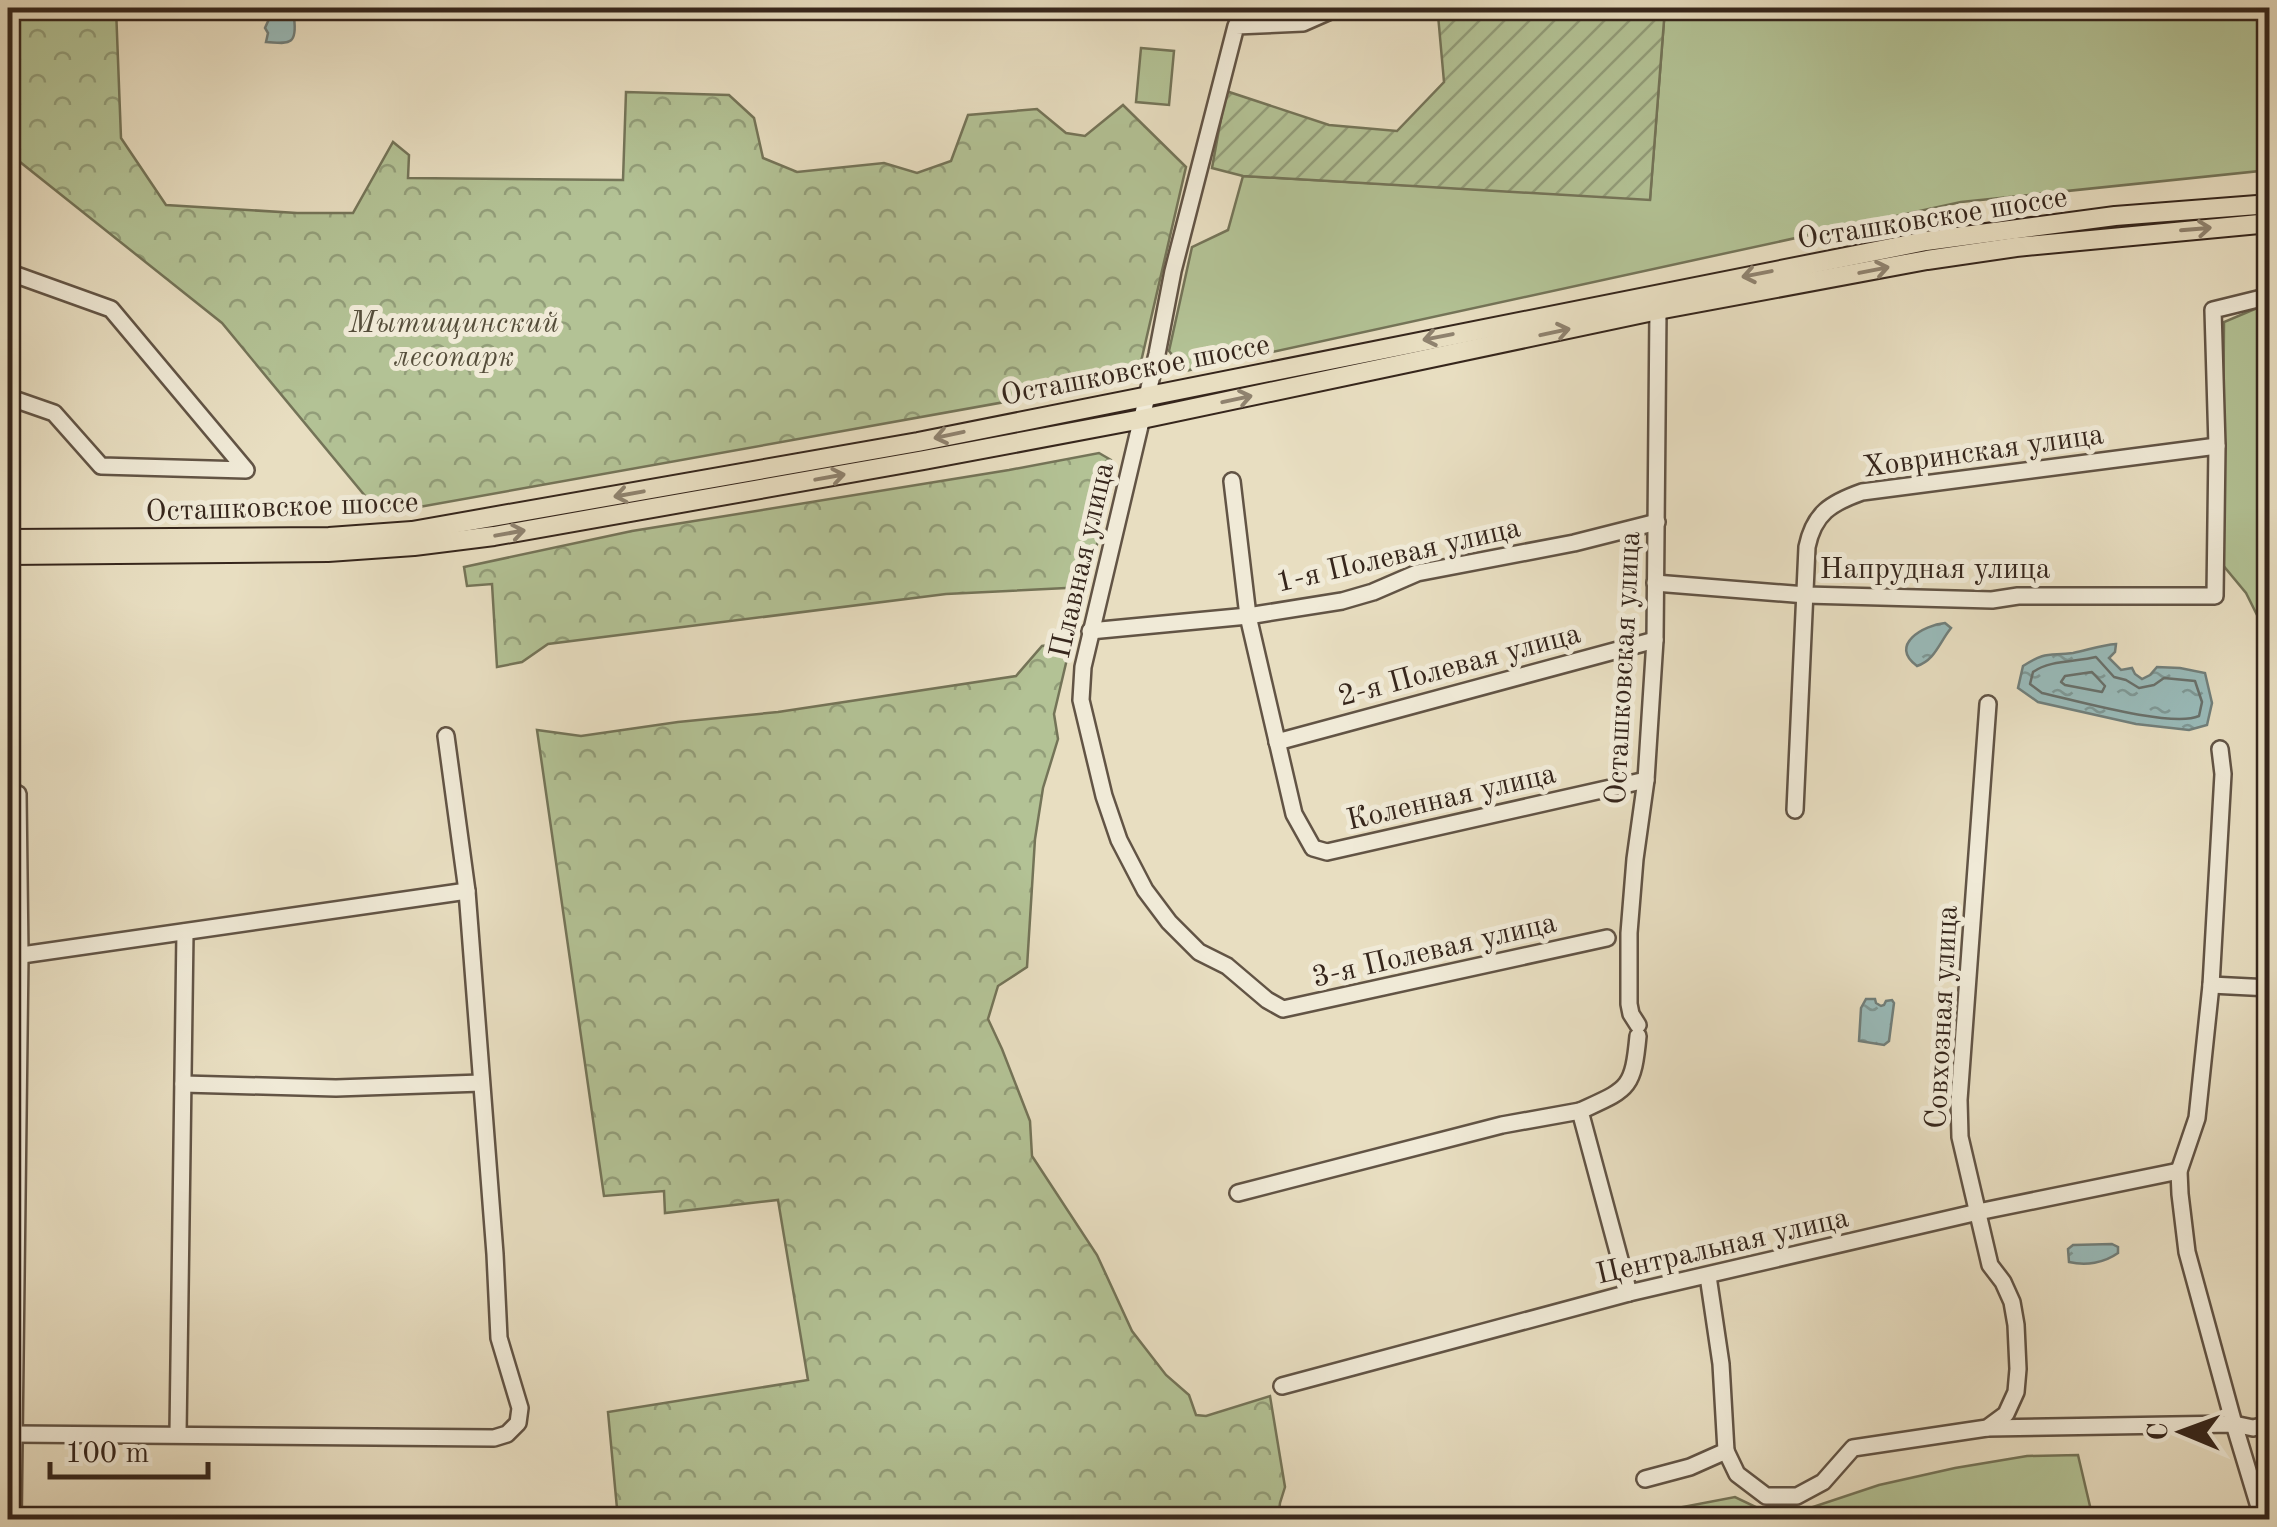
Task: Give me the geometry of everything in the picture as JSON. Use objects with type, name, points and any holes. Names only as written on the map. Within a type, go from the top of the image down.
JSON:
[{"type":"main road","name":"Осташковское шоссе","points":[[8,539],[329,537],[412,531],[918,442],[1926,242],[2114,216],[2270,204]]},
{"type":"main road","name":"Осташковское шоссе","points":[[8,555],[328,552],[494,536],[924,460],[1658,310],[1927,260],[2016,246],[2270,222]]},
{"type":"street","name":"Плавная улица","points":[[1227,966],[1199,952],[1169,922],[1145,890],[1119,840],[1081,700],[1083,666],[1191,198],[1236,26],[1302,22],[1337,8]]},
{"type":"street","points":[[8,272],[111,309],[246,470],[101,466],[54,413],[8,397]]},
{"type":"street","points":[[2217,446],[2214,310],[2270,296]]},
{"type":"street","name":"Осташковская улица","points":[[1238,1193],[1502,1125],[1580,1111],[1619,1093],[1629,1083],[1635,1069],[1638,1031],[1629,1004],[1629,933],[1656,640],[1658,310]]},
{"type":"street","name":"Ховринская улица","points":[[1795,810],[1807,547],[1811,527],[1821,514],[1862,492],[2217,446]]},
{"type":"street","name":"Напрудная улица","points":[[1656,583],[1806,595],[1992,600],[2018,596],[2215,596],[2217,446]]},
{"type":"street","points":[[1232,481],[1248,616],[1277,742]]},
{"type":"street","name":"1-я Полевая улица","points":[[1090,631],[1248,616],[1342,601],[1417,573],[1574,543],[1657,522]]},
{"type":"street","name":"2-я Полевая улица","points":[[1277,742],[1656,640]]},
{"type":"street","name":"Совхозная улица","points":[[1987,1428],[2006,1414],[2016,1392],[2018,1369],[2012,1302],[1990,1265],[1960,1137],[1959,1100],[1988,704]]},
{"type":"street","points":[[13,1434],[494,1438],[507,1434],[518,1423],[520,1408],[499,1338],[467,890],[446,736]]},
{"type":"street","name":"Коленная улица","points":[[1277,742],[1294,814],[1313,848],[1327,852],[1646,780]]},
{"type":"street","points":[[2220,749],[2211,985],[2197,1118],[2179,1171],[2188,1252],[2262,1520]]},
{"type":"street","points":[[13,795],[13,1520]]},
{"type":"street","points":[[14,956],[467,890]]},
{"type":"street","points":[[178,1434],[185,932]]},
{"type":"street","name":"3-я Полевая улица","points":[[1227,966],[1283,1009],[1607,938]]},
{"type":"street","points":[[2211,985],[2270,988]]},
{"type":"street","points":[[183,1084],[336,1088],[481,1084]]},
{"type":"street","points":[[1580,1111],[1629,1293]]},
{"type":"street","name":"Центральная улица","points":[[1282,1386],[1629,1293],[1978,1212],[2179,1171]]},
{"type":"street","points":[[1708,1276],[1721,1364],[1726,1451],[1737,1474],[1766,1496],[1797,1496],[1823,1482],[1852,1448],[1987,1428],[2234,1424],[2253,1428],[2270,1424]]},
{"type":"street","points":[[1646,1478],[1690,1467],[1726,1451]]},
{"type":"green space","name":"Мытищинский лесопарк","points":[[8,8],[116,8],[121,138],[166,205],[353,213],[393,142],[409,155],[408,178],[623,180],[626,92],[729,95],[754,118],[763,158],[797,172],[884,163],[917,173],[951,161],[968,115],[1037,109],[1066,133],[1085,136],[1123,105],[1186,167],[1140,366],[1122,381],[380,514],[222,323],[20,162],[8,160]]},
{"type":"green space","points":[[1428,8],[1665,8],[1650,200],[1243,176],[1212,168],[1226,91],[1329,125],[1397,131],[1444,82],[1438,15]]},
{"type":"green space","points":[[1665,8],[2269,8],[2269,170],[1961,202],[1185,371],[1169,351],[1192,247],[1228,230],[1243,176],[1650,199]]},
{"type":"green space","points":[[1141,48],[1174,51],[1169,105],[1136,102]]},
{"type":"green space","points":[[2269,303],[2266,633],[2246,593],[2222,564],[2224,322]]},
{"type":"green space","points":[[1099,453],[1111,460],[1114,478],[1086,587],[946,594],[548,644],[522,662],[497,667],[492,584],[467,586],[464,567],[632,531]]},
{"type":"green space","points":[[1071,642],[1054,714],[1058,739],[1043,788],[1035,839],[1027,967],[998,986],[988,1019],[1030,1121],[1032,1156],[1097,1255],[1132,1331],[1166,1375],[1189,1395],[1196,1415],[1206,1416],[1270,1396],[1285,1487],[1278,1519],[618,1519],[608,1412],[808,1380],[778,1200],[665,1213],[664,1191],[604,1196],[537,730],[581,736],[778,712],[1016,676],[1042,646]]},
{"type":"green space","points":[[2078,1455],[2093,1519],[1620,1519],[1735,1497],[1764,1511],[1789,1515],[1879,1485],[1955,1468],[2027,1456]]},
{"type":"water","points":[[292,16],[295,28],[289,42],[266,42],[269,19]]},
{"type":"water","points":[[1945,623],[1951,628],[1933,655],[1917,666],[1906,651],[1912,637]]},
{"type":"water","points":[[2116,644],[2109,658],[2121,670],[2132,668],[2142,679],[2157,667],[2205,673],[2212,703],[2207,725],[2189,730],[2136,724],[2038,702],[2018,688],[2023,666],[2037,658]]},
{"type":"water","points":[[1866,999],[1875,999],[1881,1006],[1886,1001],[1894,1003],[1889,1041],[1884,1045],[1859,1041],[1861,1008]]},
{"type":"water","points":[[2073,1245],[2118,1247],[2118,1253],[2107,1259],[2088,1264],[2069,1262],[2068,1249]]}]
